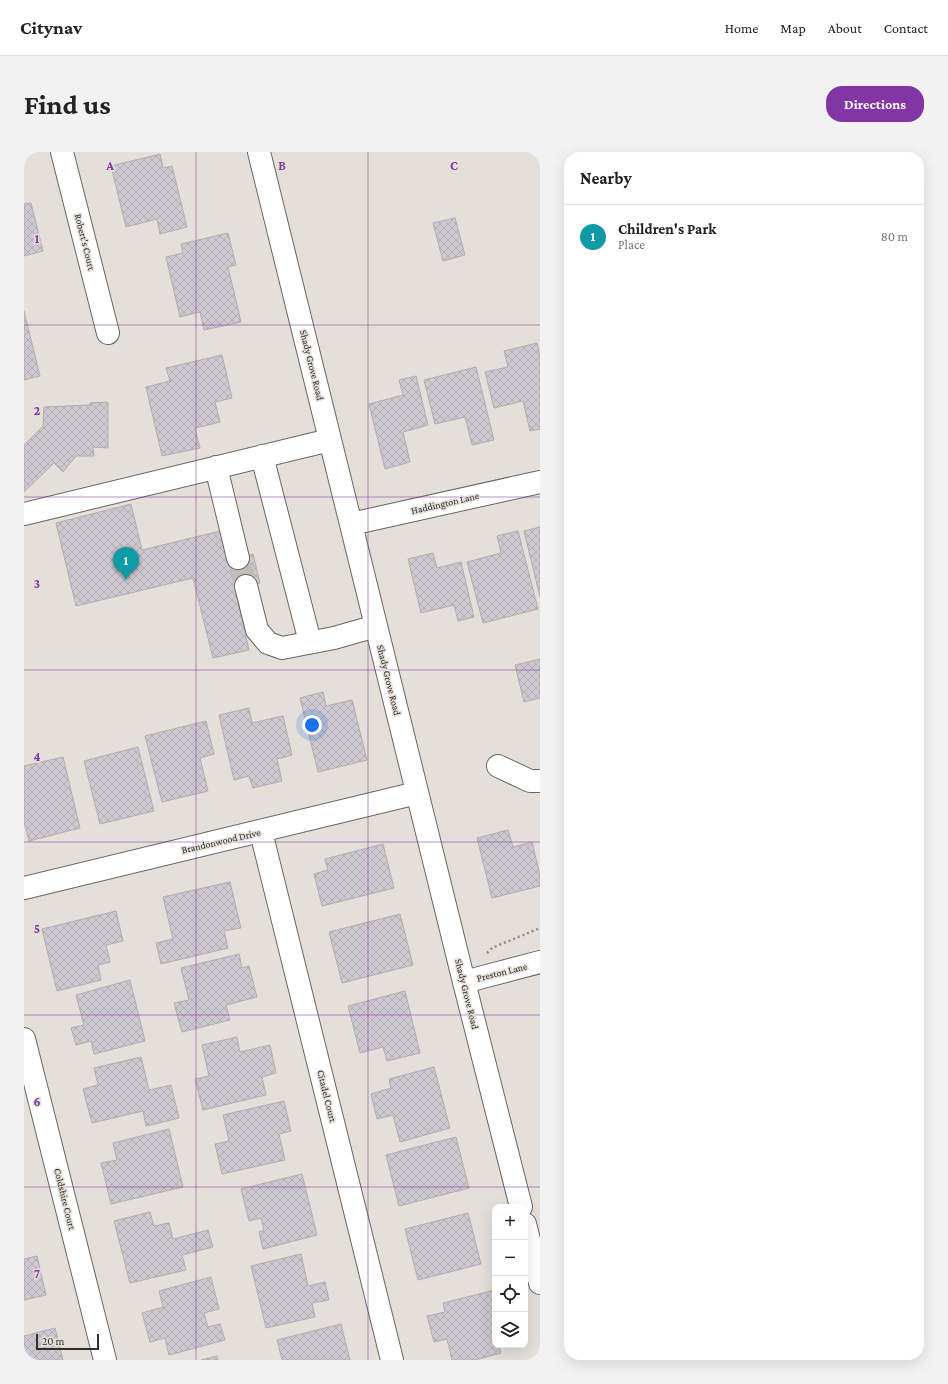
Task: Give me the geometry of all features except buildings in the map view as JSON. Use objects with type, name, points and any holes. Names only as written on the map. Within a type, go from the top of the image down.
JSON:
[{"type":"street","name":"Robert's Court","points":[[62,152],[108,333]]},
{"type":"street","name":"Shady Grove Road","points":[[259,152],[520,1204]]},
{"type":"street","points":[[24,514],[330,440]]},
{"type":"street","points":[[262,456],[310,642]]},
{"type":"street","points":[[216,467],[238,558]]},
{"type":"street","name":"Haddington Lane","points":[[351,524],[540,482]]},
{"type":"street","points":[[246,586],[256,630],[268,643],[282,648],[334,638],[376,626]]},
{"type":"street","points":[[498,766],[530,781],[540,781]]},
{"type":"street","name":"Brandonwood Drive","points":[[24,888],[262,832],[417,793]]},
{"type":"street","name":"Citadel Court","points":[[262,832],[392,1360]]},
{"type":"street","name":"Preston Lane","points":[[464,982],[540,962]]},
{"type":"street","name":"Coldshire Court","points":[[24,1039],[106,1360]]},
{"type":"street","points":[[528,1236],[540,1283]]},
{"type":"tunnel","points":[[238,558],[246,586]]},
{"type":"place","name":"Children's Park","points":[[126,580]]}]
